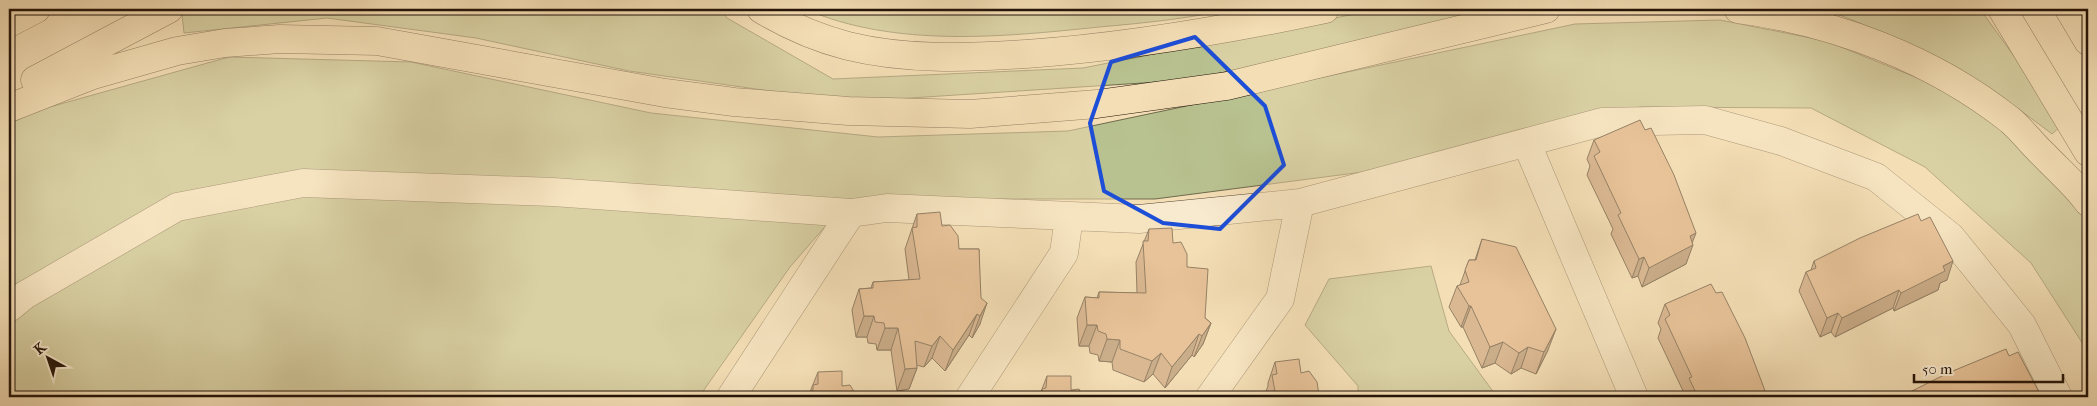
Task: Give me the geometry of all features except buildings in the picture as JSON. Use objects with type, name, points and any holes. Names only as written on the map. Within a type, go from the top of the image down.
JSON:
[{"type":"highway","points":[[9,22],[36,9]]},
{"type":"highway","points":[[9,92],[74,61],[170,9]]},
{"type":"highway","points":[[761,9],[787,24],[820,38],[849,46],[885,53],[983,57],[1128,46],[1243,26],[1325,9]]},
{"type":"highway","points":[[9,108],[93,75],[177,51],[225,43],[280,39],[377,41],[665,94],[734,102],[848,111],[970,114],[1097,104],[1227,86],[1546,9]]},
{"type":"highway","points":[[1738,9],[1784,17],[1845,33],[1928,68],[1986,103],[2011,121],[2075,185],[2088,202]]},
{"type":"highway","points":[[2002,9],[2088,152]]},
{"type":"highway","points":[[2069,9],[2088,41]]},
{"type":"highway","points":[[2082,9],[2088,26]]},
{"type":"street","points":[[9,308],[25,295],[177,207],[303,183],[552,192],[851,213],[887,208],[1139,219],[1300,203],[1527,144],[1602,122],[1705,120],[1781,141],[1876,177],[1951,237],[2022,325],[2058,397]]},
{"type":"street","points":[[1527,144],[1634,397]]},
{"type":"street","points":[[1210,397],[1280,299],[1300,203]]},
{"type":"street","points":[[731,397],[851,213]]},
{"type":"street","points":[[970,397],[1064,253],[1069,217]]},
{"type":"highlighted area","points":[[1195,37],[1265,106],[1284,165],[1220,229],[1163,223],[1104,191],[1090,123],[1111,62]]},
{"type":"green space","points":[[191,9],[720,9],[727,18],[833,79],[1083,68],[1380,9],[1519,9],[1416,29],[1189,80],[848,102],[629,71],[476,38],[327,18],[184,33],[182,14]]},
{"type":"green space","points":[[805,9],[1231,9],[1182,18],[1132,24],[1025,34],[950,36],[875,30]]},
{"type":"green space","points":[[1816,9],[1980,9],[2063,124],[2052,134],[1986,87],[1916,47],[1842,16]]},
{"type":"green space","points":[[1720,20],[1826,41],[1972,100],[2037,159],[2088,222],[2088,352],[2031,263],[1925,167],[1811,108],[1640,107],[1363,172],[1155,199],[849,199],[790,267],[699,397],[9,397],[9,124],[39,110],[229,57],[411,62],[651,113],[878,137],[1068,131],[1575,24]]},
{"type":"green space","points":[[1431,266],[1449,331],[1497,397],[1358,397],[1358,386],[1305,325],[1329,279]]}]
